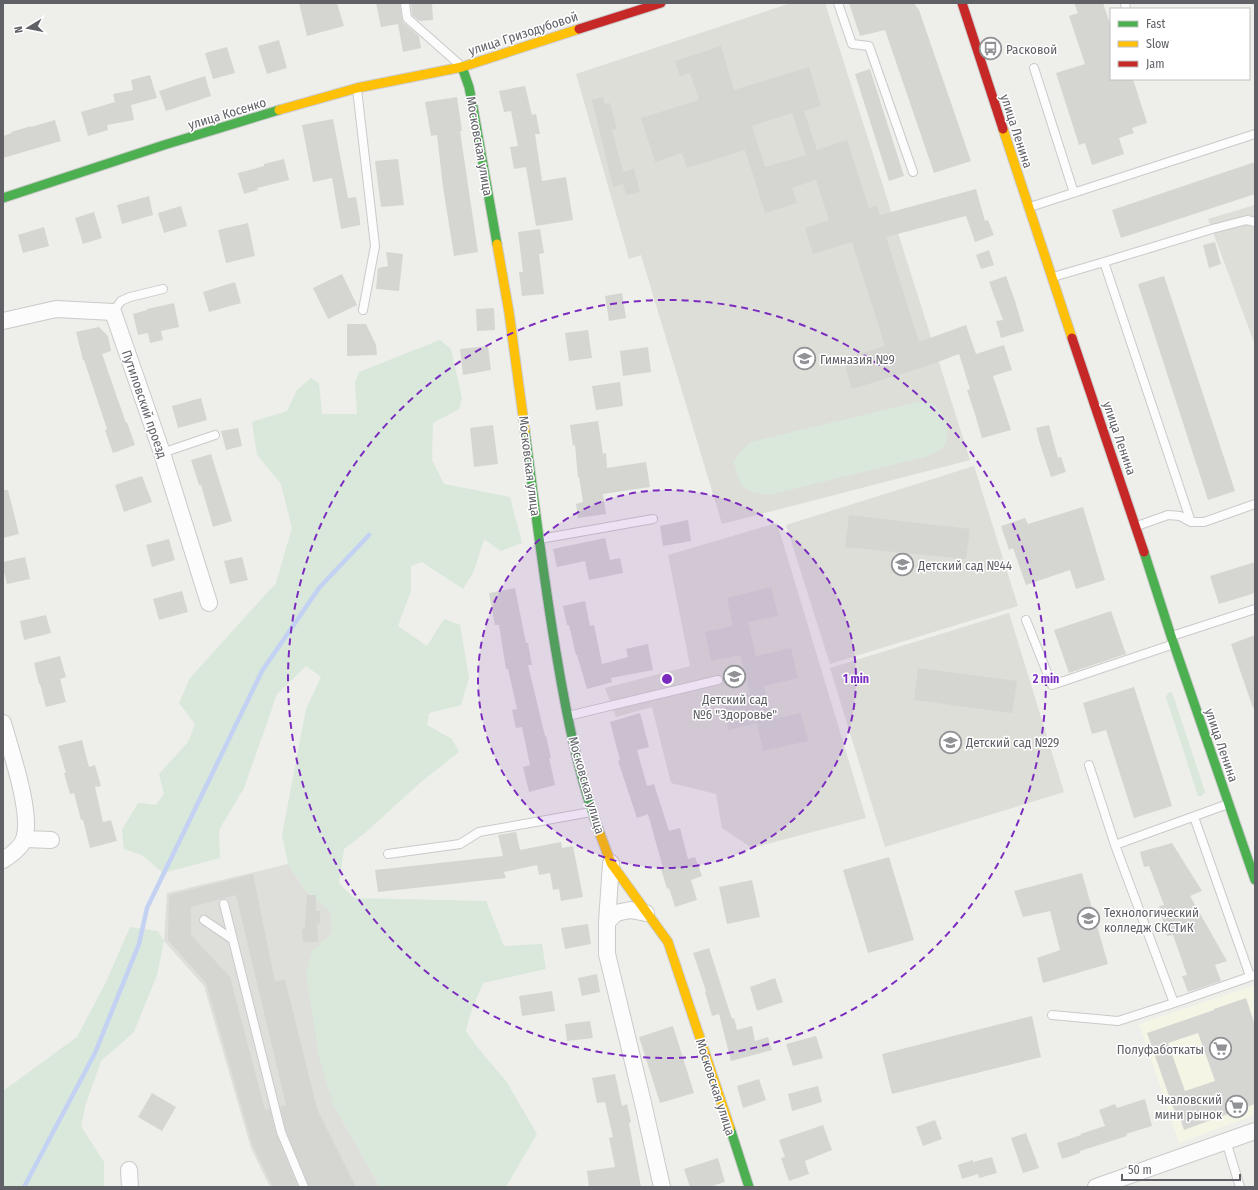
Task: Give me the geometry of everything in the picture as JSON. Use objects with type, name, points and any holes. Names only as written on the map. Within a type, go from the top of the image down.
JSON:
[{"type":"street","name":"улица Гризодубовой","points":[[462,67],[661,3]]},
{"type":"street","name":"улица Ленина","points":[[962,3],[1173,640],[1255,880]]},
{"type":"street","name":"улица Косенко","points":[[3,198],[164,145],[315,99],[357,88],[462,67]]},
{"type":"street","name":"Московская улица","points":[[462,67],[469,87],[473,107],[509,312],[546,594],[567,716],[592,812],[611,863],[668,942],[749,1187]]},
{"type":"street","points":[[3,321],[56,309],[113,312]]},
{"type":"street","name":"Путиловский проезд","points":[[113,312],[162,453],[209,602]]},
{"type":"street","points":[[3,723],[25,805],[25,835],[17,850],[3,860]]},
{"type":"street","points":[[25,835],[51,840]]},
{"type":"street","name":"Московская улица","points":[[611,863],[607,922],[607,954],[662,1187]]},
{"type":"street","points":[[607,922],[616,913],[630,910],[646,913]]},
{"type":"street","points":[[1096,1187],[1255,1131]]},
{"type":"street","points":[[129,1170],[130,1187]]},
{"type":"lane","points":[[406,3],[407,18],[462,67]]},
{"type":"lane","points":[[838,3],[852,44],[869,46],[913,172]]},
{"type":"lane","points":[[1034,68],[1074,193]]},
{"type":"lane","points":[[357,88],[375,246],[363,310]]},
{"type":"lane","points":[[1029,208],[1255,134]]},
{"type":"lane","points":[[1052,277],[1212,229],[1246,220],[1255,222]]},
{"type":"lane","points":[[1104,262],[1192,522]]},
{"type":"lane","points":[[113,312],[121,301],[130,297],[163,289]]},
{"type":"lane","points":[[162,453],[214,435]]},
{"type":"lane","points":[[1136,526],[1168,515],[1180,516],[1192,522],[1204,522],[1255,504]]},
{"type":"lane","points":[[539,539],[652,519]]},
{"type":"lane","points":[[1026,620],[1052,685],[1255,609]]},
{"type":"lane","points":[[567,716],[718,680]]},
{"type":"lane","points":[[1089,765],[1115,845],[1174,1003]]},
{"type":"lane","points":[[1115,845],[1229,804]]},
{"type":"lane","points":[[388,854],[460,844],[479,832],[592,812]]},
{"type":"lane","points":[[1052,1015],[1118,1021],[1253,976],[1194,817]]},
{"type":"lane","points":[[224,904],[281,1132],[304,1187]]},
{"type":"lane","points":[[204,920],[232,939]]},
{"type":"lane","points":[[1226,1141],[1240,1187]]},
{"type":"shaded area","name":"Гимназия №9","points":[[791,3],[825,3],[970,460],[722,524],[641,255],[629,259],[576,74]]},
{"type":"shaded area","points":[[1255,205],[1255,345],[1208,219]]},
{"type":"shaded area","name":"Детский сад №44","points":[[974,466],[1018,606],[830,664],[786,525]]},
{"type":"shaded area","name":"Детский сад №6 \"Здоровье\"","points":[[777,523],[866,818],[752,848],[722,828],[716,794],[671,783],[652,707],[616,717],[605,688],[690,666],[668,555]]},
{"type":"shaded area","name":"Детский сад №29","points":[[1009,613],[1064,792],[885,847],[830,668]]},
{"type":"shaded area","points":[[288,864],[306,891],[331,912],[332,933],[312,952],[333,1104],[380,1187],[270,1187],[251,1148],[204,986],[164,941],[167,893]]},
{"type":"shaded area","name":"Чкаловский мини рынок","points":[[1255,985],[1255,1115],[1179,1143],[1139,1024]]},
{"type":"green space","points":[[440,340],[451,349],[462,398],[459,409],[433,423],[432,460],[444,484],[510,497],[522,543],[501,551],[484,539],[474,571],[463,589],[422,562],[411,566],[411,591],[398,626],[427,646],[444,619],[460,625],[469,678],[461,705],[429,713],[427,725],[452,739],[459,752],[421,782],[366,832],[344,849],[339,883],[354,898],[486,901],[504,946],[542,944],[546,969],[483,983],[471,1012],[466,1031],[478,1048],[506,1081],[537,1134],[506,1187],[380,1187],[333,1104],[319,1058],[306,973],[312,952],[332,933],[331,912],[306,891],[288,864],[282,835],[306,709],[321,677],[306,666],[277,694],[244,788],[219,830],[220,858],[163,873],[142,855],[124,849],[122,830],[138,803],[156,805],[164,794],[159,774],[188,742],[195,724],[179,703],[190,678],[276,583],[292,528],[281,484],[257,455],[252,422],[287,411],[297,390],[311,378],[319,383],[322,414],[357,414],[355,382],[359,372]]},
{"type":"green space","points":[[922,401],[933,404],[942,414],[946,424],[946,442],[937,452],[924,457],[769,495],[748,490],[738,478],[734,462],[740,452],[751,442]]},
{"type":"green space","points":[[1172,692],[1205,792],[1202,796],[1198,796],[1166,697],[1168,693]]},
{"type":"green space","points":[[130,927],[158,931],[164,941],[157,975],[134,1032],[101,1061],[86,1103],[81,1126],[104,1162],[104,1187],[3,1187],[3,1091],[77,1037],[106,982]]},
{"type":"building","points":[[299,3],[337,3],[344,26],[307,36]]},
{"type":"building","points":[[376,3],[400,3],[403,22],[419,36],[421,48],[403,52],[398,24],[381,27]]},
{"type":"building","points":[[411,3],[432,3],[433,20],[419,21],[412,15]]},
{"type":"building","points":[[849,3],[914,3],[919,10],[971,161],[934,173],[885,30],[860,36]]},
{"type":"building","points":[[1074,3],[1103,3],[1110,24],[1110,80],[1133,80],[1147,123],[1132,128],[1134,133],[1119,138],[1124,154],[1092,165],[1085,143],[1079,145],[1056,73],[1085,64],[1069,16],[1078,13]]},
{"type":"building","points":[[279,40],[287,68],[267,74],[258,46]]},
{"type":"building","points":[[721,46],[734,90],[809,67],[821,106],[804,111],[817,150],[847,140],[869,208],[877,206],[880,215],[976,189],[985,221],[988,220],[994,235],[975,242],[966,216],[886,237],[919,342],[966,325],[976,354],[1004,345],[1012,370],[993,376],[1011,430],[982,438],[967,390],[970,389],[959,354],[927,366],[852,389],[843,359],[885,346],[852,242],[813,254],[805,228],[829,220],[816,180],[792,188],[797,203],[765,213],[745,150],[687,168],[682,153],[655,162],[641,118],[699,100],[690,73],[680,76],[675,61]],"holes":[[[792,113],[806,155],[765,167],[752,126]]]},
{"type":"building","points":[[227,47],[235,73],[213,79],[205,53]]},
{"type":"building","points":[[870,69],[904,176],[889,181],[855,74]]},
{"type":"building","points":[[150,75],[157,98],[131,105],[134,120],[107,125],[108,130],[88,136],[81,112],[115,102],[113,94],[133,90],[131,80]]},
{"type":"building","points":[[205,76],[211,96],[166,111],[159,91]]},
{"type":"building","points":[[525,86],[532,115],[536,114],[540,134],[535,134],[542,181],[566,177],[573,220],[536,226],[526,167],[514,169],[510,147],[518,146],[511,111],[504,112],[499,91]]},
{"type":"building","points":[[457,97],[462,131],[460,131],[478,252],[454,256],[443,187],[437,135],[431,136],[425,102]]},
{"type":"building","points":[[603,97],[605,104],[610,103],[617,129],[612,130],[623,172],[634,169],[640,192],[626,195],[623,184],[613,187],[592,100]]},
{"type":"building","points":[[333,119],[348,198],[356,197],[360,220],[360,225],[341,229],[332,178],[313,182],[302,125]]},
{"type":"building","points":[[55,120],[61,141],[3,158],[3,136],[12,133],[11,132]]},
{"type":"building","points":[[284,159],[289,180],[257,188],[258,190],[244,194],[238,173]]},
{"type":"building","points":[[398,159],[404,205],[381,207],[375,161]]},
{"type":"building","points":[[1255,162],[1255,194],[1121,238],[1112,210]]},
{"type":"building","points":[[149,196],[153,215],[122,224],[117,205]]},
{"type":"building","points":[[181,206],[187,226],[164,233],[158,213]]},
{"type":"building","points":[[94,212],[102,238],[83,244],[75,218]]},
{"type":"building","points":[[248,223],[255,256],[226,263],[218,230]]},
{"type":"building","points":[[44,227],[49,246],[23,253],[18,235]]},
{"type":"building","points":[[540,229],[544,253],[539,254],[544,294],[522,296],[519,272],[523,272],[518,232]]},
{"type":"building","points":[[1215,242],[1221,264],[1209,268],[1203,245]]},
{"type":"building","points":[[989,250],[994,265],[981,269],[976,255]]},
{"type":"building","points":[[386,252],[403,254],[399,291],[376,289],[378,268],[388,266]]},
{"type":"building","points":[[342,274],[357,305],[328,319],[313,288]]},
{"type":"building","points":[[1006,276],[1024,331],[1001,338],[996,321],[1003,320],[989,282]]},
{"type":"building","points":[[1164,276],[1235,491],[1208,500],[1138,284]]},
{"type":"building","points":[[235,282],[241,303],[209,312],[203,292]]},
{"type":"building","points":[[622,293],[626,318],[609,321],[605,296]]},
{"type":"building","points":[[174,303],[179,327],[161,331],[163,340],[150,343],[148,333],[138,335],[133,314],[147,309]]},
{"type":"building","points":[[494,308],[495,330],[477,331],[476,309]]},
{"type":"building","points":[[347,324],[366,324],[376,345],[377,355],[347,356]]},
{"type":"building","points":[[99,327],[108,336],[111,351],[102,354],[135,445],[113,453],[105,430],[107,429],[83,360],[76,332]]},
{"type":"building","points":[[588,330],[592,358],[569,361],[565,333]]},
{"type":"building","points":[[488,346],[491,370],[463,375],[460,349]]},
{"type":"building","points":[[648,347],[651,372],[623,376],[620,351]]},
{"type":"building","points":[[620,382],[623,406],[596,410],[592,386]]},
{"type":"building","points":[[201,398],[207,420],[178,428],[172,406]]},
{"type":"building","points":[[598,421],[603,454],[606,453],[607,468],[646,462],[650,487],[603,494],[606,514],[578,518],[576,504],[583,502],[579,477],[578,478],[575,445],[573,446],[570,425]]},
{"type":"building","points":[[493,425],[498,464],[474,467],[470,428]]},
{"type":"building","points":[[1049,425],[1058,458],[1061,457],[1066,472],[1051,477],[1036,428]]},
{"type":"building","points":[[238,428],[242,446],[226,450],[221,431]]},
{"type":"building","points":[[211,454],[232,521],[213,527],[201,485],[199,485],[191,460]]},
{"type":"building","points":[[142,476],[152,502],[124,512],[115,485]]},
{"type":"building","points":[[3,490],[8,490],[19,534],[3,538]]},
{"type":"building","points":[[1083,507],[1105,580],[1076,589],[1070,570],[1026,585],[1013,548],[1009,550],[1001,526],[1025,518],[1028,524]]},
{"type":"building","points":[[849,515],[970,529],[966,559],[845,547]]},
{"type":"building","points":[[688,520],[691,541],[663,546],[660,526]]},
{"type":"building","points":[[605,538],[610,560],[620,558],[623,573],[589,580],[585,561],[557,567],[553,549]]},
{"type":"building","points":[[169,539],[175,560],[152,567],[146,545]]},
{"type":"building","points":[[25,557],[30,579],[7,584],[3,562]]},
{"type":"building","points":[[242,557],[248,580],[230,584],[224,561]]},
{"type":"building","points":[[1255,562],[1255,593],[1219,604],[1210,576]]},
{"type":"building","points":[[771,587],[778,616],[748,622],[756,656],[791,648],[798,678],[764,686],[772,719],[801,713],[808,741],[763,751],[757,723],[728,730],[722,701],[750,694],[740,655],[711,661],[705,632],[733,626],[727,598]]},
{"type":"building","points":[[515,588],[532,665],[528,665],[551,758],[549,758],[555,785],[529,792],[523,767],[530,765],[522,727],[516,728],[512,710],[517,709],[508,669],[506,669],[499,625],[495,625],[489,593]]},
{"type":"building","points":[[182,591],[188,612],[159,620],[153,599]]},
{"type":"building","points":[[585,601],[590,626],[594,625],[602,664],[628,657],[626,649],[648,644],[653,670],[611,678],[612,682],[587,689],[576,655],[569,625],[567,625],[563,606]]},
{"type":"building","points":[[1111,611],[1126,654],[1069,673],[1054,630]]},
{"type":"building","points":[[46,615],[51,633],[24,640],[20,621]]},
{"type":"building","points":[[1255,635],[1255,708],[1253,708],[1231,644]]},
{"type":"building","points":[[60,656],[66,677],[60,679],[66,702],[46,707],[34,663]]},
{"type":"building","points":[[918,668],[1017,681],[1012,713],[914,700]]},
{"type":"building","points":[[1134,687],[1172,806],[1134,818],[1106,730],[1092,734],[1083,703]]},
{"type":"building","points":[[640,713],[649,747],[637,750],[647,786],[654,784],[669,831],[680,828],[688,859],[695,857],[702,876],[691,880],[697,900],[675,907],[669,888],[667,889],[661,869],[663,868],[648,814],[637,818],[618,761],[620,760],[610,722]]},
{"type":"building","points":[[82,740],[89,767],[95,765],[101,786],[95,787],[103,822],[111,820],[117,841],[90,848],[74,793],[70,794],[64,773],[66,773],[58,746]]},
{"type":"building","points":[[516,832],[520,850],[561,842],[562,848],[573,846],[583,897],[561,901],[559,889],[553,890],[550,873],[539,875],[537,865],[504,872],[506,878],[378,892],[375,870],[503,856],[498,835]]},
{"type":"building","points":[[1172,843],[1202,891],[1190,896],[1227,961],[1215,965],[1221,981],[1188,992],[1182,976],[1187,975],[1173,935],[1167,936],[1159,906],[1164,905],[1149,866],[1144,867],[1140,852]]},
{"type":"building","points":[[889,857],[914,940],[868,953],[843,870]]},
{"type":"building","points":[[1082,873],[1108,964],[1043,983],[1037,958],[1060,950],[1050,911],[1023,917],[1014,891]]},
{"type":"building","points":[[253,874],[275,982],[285,979],[317,1109],[356,1187],[309,1187],[286,1130],[280,1106],[286,1105],[236,895],[191,907],[191,935],[230,977],[265,1110],[270,1109],[276,1134],[298,1187],[273,1187],[253,1147],[206,983],[168,940],[169,895]]},
{"type":"building","points":[[752,880],[760,917],[727,924],[719,887]]},
{"type":"building","points":[[307,895],[316,895],[316,911],[320,911],[320,924],[317,923],[318,942],[303,942],[302,929],[305,929]]},
{"type":"building","points":[[588,924],[591,944],[565,949],[561,928]]},
{"type":"building","points":[[709,948],[737,1030],[752,1026],[755,1041],[768,1037],[772,1050],[731,1061],[719,1014],[712,1016],[705,992],[706,991],[693,953]]},
{"type":"building","points":[[597,974],[600,992],[582,996],[578,978]]},
{"type":"building","points":[[775,978],[783,1002],[757,1011],[750,987]]},
{"type":"building","points":[[552,991],[555,1011],[522,1016],[519,996]]},
{"type":"building","name":"Чкаловский мини рынок","points":[[1246,998],[1255,1025],[1255,1104],[1184,1130],[1178,1112],[1175,1113],[1147,1033]],"holes":[[[1198,1033],[1215,1081],[1185,1091],[1168,1043]]]},
{"type":"building","points":[[1032,1016],[1041,1057],[892,1094],[882,1054]]},
{"type":"building","points":[[590,1021],[593,1038],[567,1041],[565,1024]]},
{"type":"building","points":[[673,1026],[694,1093],[660,1103],[639,1037]]},
{"type":"building","points":[[816,1036],[823,1058],[793,1066],[786,1044]]},
{"type":"building","points":[[615,1074],[622,1106],[627,1104],[641,1187],[589,1187],[587,1171],[615,1167],[609,1138],[613,1137],[605,1102],[597,1103],[592,1078]]},
{"type":"building","points":[[759,1079],[766,1100],[743,1108],[737,1086]]},
{"type":"building","points":[[818,1086],[822,1102],[792,1111],[788,1094]]},
{"type":"building","points":[[152,1093],[176,1107],[162,1131],[138,1117]]},
{"type":"building","points":[[1145,1099],[1152,1126],[1126,1134],[1127,1136],[1080,1151],[1080,1153],[1062,1159],[1057,1143],[1105,1126],[1099,1110],[1115,1104],[1117,1108]]},
{"type":"building","points":[[935,1120],[942,1139],[923,1146],[916,1127]]},
{"type":"building","points":[[823,1125],[832,1150],[805,1161],[809,1174],[789,1181],[781,1158],[785,1157],[779,1140]]},
{"type":"building","points":[[1026,1133],[1039,1168],[1023,1173],[1011,1138]]},
{"type":"building","points":[[992,1157],[997,1173],[979,1178],[978,1174],[962,1179],[958,1165],[973,1160],[973,1162]]},
{"type":"building","points":[[718,1158],[725,1182],[709,1187],[690,1187],[684,1169]]},
{"type":"waterway","points":[[24,1187],[95,1053],[139,944],[147,908],[262,671],[319,588],[369,535]]},
{"type":"traffic: fast","points":[[462,67],[469,87],[473,107],[497,244]]},
{"type":"traffic: fast","points":[[3,198],[164,145],[279,110]]},
{"type":"traffic: fast","points":[[525,431],[548,602],[565,703],[574,748],[600,834]]},
{"type":"traffic: fast","points":[[1144,552],[1171,636],[1255,880]]},
{"type":"traffic: fast","points":[[730,1128],[749,1187]]},
{"type":"traffic: slow","points":[[279,110],[357,88],[462,67],[579,29]]},
{"type":"traffic: slow","points":[[1003,129],[1072,338]]},
{"type":"traffic: slow","points":[[497,244],[509,312],[525,431]]},
{"type":"traffic: slow","points":[[600,834],[611,863],[668,942],[730,1128]]},
{"type":"traffic: jam","points":[[579,29],[661,3]]},
{"type":"traffic: jam","points":[[962,3],[1003,129]]},
{"type":"traffic: jam","points":[[1072,338],[1144,552]]},
{"type":"place","name":"Расковой","points":[[991,49]]},
{"type":"place","name":"Гимназия №9","points":[[805,359]]},
{"type":"place","name":"Детский сад №44","points":[[902,565]]},
{"type":"place","name":"Детский сад №6 \"Здоровье\"","points":[[735,677]]},
{"type":"place","name":"Детский сад №29","points":[[951,742]]},
{"type":"place","name":"Технологический колледж СКСТиК","points":[[1089,919]]},
{"type":"place","name":"Полуфаботкаты","points":[[1220,1049]]},
{"type":"place","name":"Чкаловский мини рынок","points":[[1237,1106]]}]
